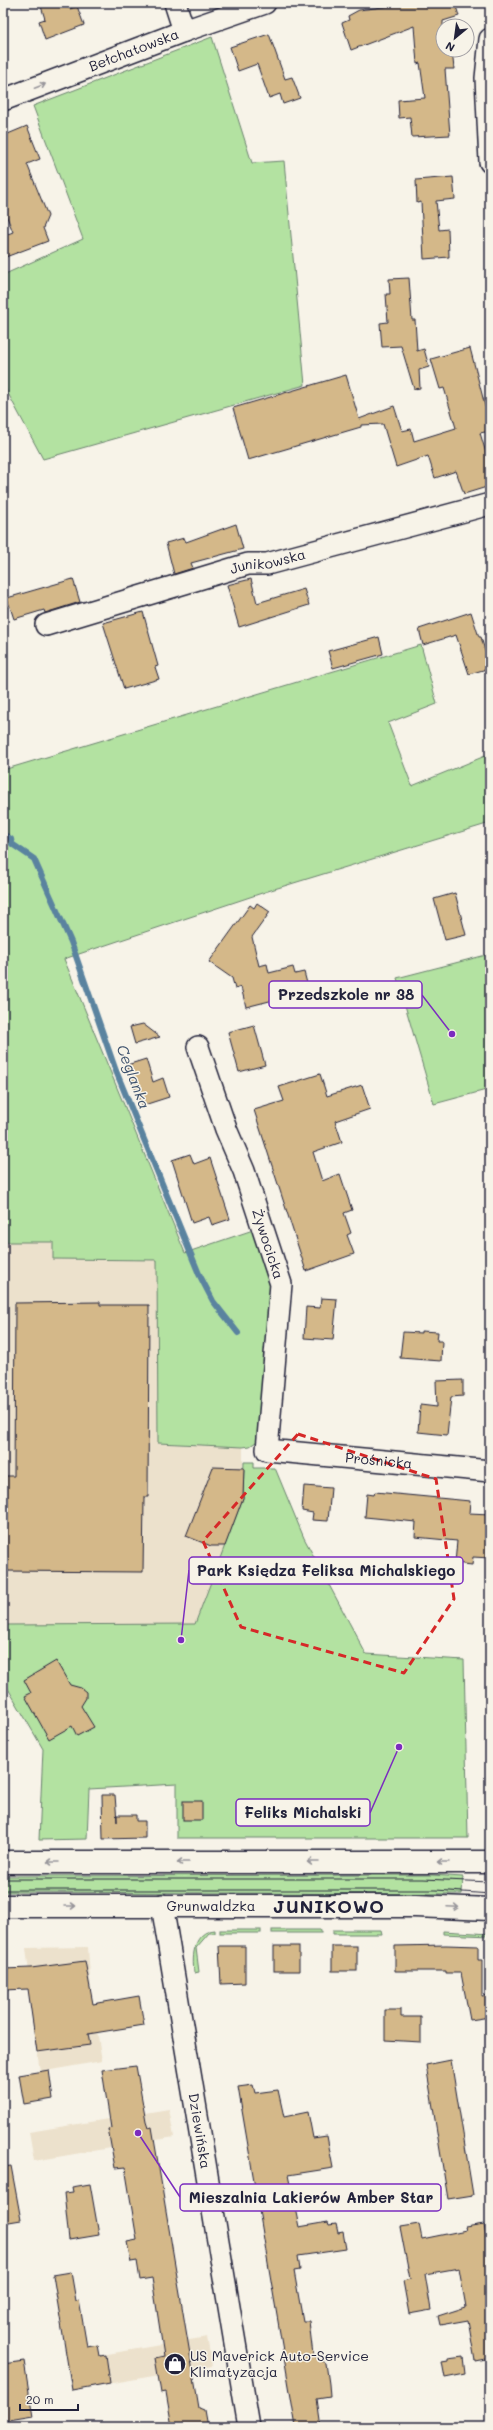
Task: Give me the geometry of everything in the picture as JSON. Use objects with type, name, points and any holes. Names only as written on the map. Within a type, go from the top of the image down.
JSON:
[{"type":"street","points":[[175,3],[184,31]]},
{"type":"street","name":"Bełchatowska","points":[[3,100],[184,31],[265,3]]},
{"type":"street","points":[[490,40],[486,78],[490,162]]},
{"type":"street","name":"Junikowska","points":[[46,625],[248,564],[267,564],[490,504]]},
{"type":"street","name":"Żywocicka","points":[[198,1047],[226,1129],[244,1171],[281,1284],[267,1450]]},
{"type":"street","name":"Prośnicka","points":[[267,1450],[490,1471]]},
{"type":"street","points":[[3,1862],[490,1862]]},
{"type":"street","name":"Dziewińska","points":[[162,1905],[172,1977],[249,2427]]},
{"type":"street","name":"Grunwaldzka","points":[[3,1906],[416,1906],[490,1909]]},
{"type":"highlighted area","points":[[298,1434],[436,1479],[454,1599],[404,1673],[241,1627],[203,1541]]},
{"type":"shaded area","points":[[3,1242],[53,1242],[53,1259],[157,1260],[158,1443],[243,1447],[243,1498],[195,1625],[3,1625]]},
{"type":"shaded area","points":[[88,1947],[91,1992],[102,2061],[40,2072],[32,2013],[34,2012],[26,1948]]},
{"type":"shaded area","points":[[169,2109],[174,2137],[34,2161],[29,2132]]},
{"type":"shaded area","points":[[207,2337],[212,2366],[72,2390],[67,2361]]},
{"type":"green space","points":[[212,37],[252,163],[284,161],[305,385],[43,459],[3,384],[3,275],[83,239],[33,106]]},
{"type":"green space","points":[[421,645],[437,704],[388,723],[412,786],[490,754],[490,823],[271,890],[64,959],[185,1253],[253,1230],[273,1288],[259,1440],[250,1446],[243,1447],[158,1443],[157,1260],[53,1259],[53,1242],[3,1242],[3,770]]},
{"type":"green space","points":[[490,954],[490,1089],[434,1104],[397,978]]},
{"type":"green space","points":[[244,1462],[254,1462],[254,1468],[275,1468],[304,1538],[366,1654],[464,1660],[468,1838],[177,1838],[177,1784],[89,1789],[87,1839],[39,1840],[43,1749],[3,1680],[3,1625],[195,1624],[243,1498]]},
{"type":"green space","points":[[431,1875],[463,1877],[462,1894],[3,1892],[3,1876]]},
{"type":"green space","points":[[215,1930],[215,1933],[209,1933],[196,1948],[199,1972],[194,1973],[193,1959],[198,1940],[202,1935]]},
{"type":"green space","points":[[220,1930],[261,1930],[261,1933],[220,1933]]},
{"type":"green space","points":[[272,1930],[321,1930],[321,1933],[272,1933]]},
{"type":"green space","points":[[333,1930],[381,1930],[382,1934],[333,1934]]},
{"type":"green space","points":[[443,1931],[490,1934],[490,1936],[443,1934]]},
{"type":"building","points":[[40,3],[68,3],[70,9],[77,6],[84,25],[45,40],[39,21],[45,19]]},
{"type":"building","points":[[390,3],[455,3],[459,16],[453,18],[435,18],[435,58],[453,58],[454,69],[445,69],[450,135],[412,137],[410,117],[399,118],[398,100],[425,98],[420,63],[417,64],[414,26],[351,50],[342,23],[349,20],[348,16],[359,10],[391,6]]},
{"type":"building","points":[[269,34],[285,79],[292,77],[300,98],[283,104],[280,94],[269,98],[257,64],[238,71],[230,47]]},
{"type":"building","points":[[27,126],[40,159],[27,164],[48,216],[43,228],[48,241],[3,258],[3,236],[13,232],[3,207],[3,136]]},
{"type":"building","points":[[453,177],[455,199],[436,201],[439,230],[448,229],[449,257],[424,259],[421,202],[417,203],[416,180]]},
{"type":"building","points":[[409,278],[412,320],[415,320],[417,351],[424,349],[429,367],[419,370],[420,388],[414,389],[401,346],[382,347],[380,323],[388,322],[386,294],[390,294],[389,279]]},
{"type":"building","points":[[470,348],[490,425],[490,431],[480,433],[490,466],[490,486],[464,494],[456,471],[435,478],[428,456],[396,467],[383,424],[361,425],[361,427],[248,460],[233,408],[346,375],[359,419],[394,406],[402,431],[411,429],[414,441],[456,428],[444,388],[440,389],[431,359]]},
{"type":"building","points":[[236,524],[243,549],[191,563],[193,568],[174,574],[166,543],[184,538],[186,542]]},
{"type":"building","points":[[73,579],[80,602],[45,613],[44,610],[14,619],[7,598]]},
{"type":"building","points":[[251,579],[257,603],[304,589],[309,605],[239,627],[227,585]]},
{"type":"building","points":[[143,612],[158,666],[155,667],[159,679],[124,689],[103,623]]},
{"type":"building","points":[[471,612],[479,637],[481,637],[490,668],[469,674],[456,635],[423,645],[419,629]]},
{"type":"building","points":[[379,637],[383,654],[333,668],[328,651]]},
{"type":"building","points":[[455,893],[466,935],[445,940],[434,899]]},
{"type":"building","points":[[257,903],[270,912],[252,937],[259,966],[267,964],[269,973],[293,967],[295,974],[304,972],[309,991],[246,1007],[241,987],[235,989],[232,978],[209,962],[250,905],[254,908]]},
{"type":"building","points":[[143,1024],[160,1037],[135,1044],[130,1027]]},
{"type":"building","points":[[254,1025],[265,1065],[239,1072],[228,1032]]},
{"type":"building","points":[[146,1059],[153,1082],[163,1078],[169,1097],[141,1106],[127,1065]]},
{"type":"building","points":[[320,1074],[327,1096],[362,1085],[370,1109],[335,1121],[342,1142],[313,1152],[322,1181],[340,1174],[352,1210],[344,1213],[351,1233],[347,1235],[354,1254],[306,1271],[254,1110],[284,1101],[279,1087]]},
{"type":"building","points":[[190,1154],[194,1164],[210,1158],[230,1219],[212,1225],[209,1217],[192,1223],[172,1160]]},
{"type":"building","points":[[321,1298],[337,1299],[333,1340],[304,1338],[306,1307],[320,1308]]},
{"type":"building","points":[[100,1302],[100,1305],[149,1305],[148,1497],[144,1497],[143,1572],[3,1571],[3,1476],[14,1476],[15,1303]]},
{"type":"building","points":[[421,1331],[438,1332],[437,1341],[442,1341],[441,1361],[400,1358],[403,1332],[421,1333]]},
{"type":"building","points":[[463,1380],[463,1396],[451,1397],[447,1435],[418,1432],[420,1405],[437,1407],[436,1381]]},
{"type":"building","points":[[213,1467],[244,1468],[243,1498],[225,1546],[211,1546],[186,1536]]},
{"type":"building","points":[[304,1486],[331,1488],[328,1521],[312,1520],[313,1513],[302,1511]]},
{"type":"building","points":[[375,1492],[470,1501],[469,1513],[490,1514],[490,1558],[473,1557],[472,1565],[455,1563],[457,1541],[415,1537],[416,1522],[365,1517],[367,1494],[374,1495]]},
{"type":"building","points":[[56,1661],[70,1685],[81,1688],[86,1692],[86,1698],[81,1706],[94,1727],[77,1736],[72,1726],[49,1739],[25,1696],[31,1693],[24,1680]]},
{"type":"building","points":[[102,1795],[115,1795],[117,1822],[117,1815],[136,1815],[136,1821],[145,1821],[145,1838],[103,1839]]},
{"type":"building","points":[[183,1801],[202,1801],[202,1820],[183,1820]]},
{"type":"building","points":[[219,1946],[245,1946],[245,1983],[221,1984]]},
{"type":"building","points":[[274,1946],[299,1946],[299,1971],[274,1971]]},
{"type":"building","points":[[332,1946],[357,1946],[357,1971],[332,1971]]},
{"type":"building","points":[[395,1946],[478,1946],[478,1960],[482,1960],[482,1996],[490,1995],[490,2017],[470,2020],[461,1973],[446,1973],[446,1971],[395,1971]]},
{"type":"building","points":[[85,1961],[93,2004],[139,1996],[144,2025],[88,2034],[90,2045],[37,2052],[28,1989],[3,1990],[3,1969],[31,1968]]},
{"type":"building","points":[[385,2010],[401,2010],[401,2017],[421,2017],[421,2042],[385,2040]]},
{"type":"building","points":[[451,2060],[473,2195],[448,2199],[426,2065]]},
{"type":"building","points":[[136,2066],[146,2122],[148,2128],[152,2127],[199,2408],[204,2410],[207,2427],[172,2427],[166,2392],[161,2393],[155,2358],[164,2356],[152,2278],[140,2280],[137,2261],[131,2262],[127,2242],[137,2240],[125,2167],[115,2168],[108,2129],[111,2128],[102,2070]]},
{"type":"building","points":[[49,2070],[53,2099],[24,2104],[19,2075]]},
{"type":"building","points":[[253,2085],[255,2093],[278,2090],[284,2117],[308,2112],[313,2138],[327,2136],[333,2168],[288,2175],[299,2227],[328,2222],[329,2225],[336,2224],[338,2233],[343,2232],[346,2249],[298,2256],[300,2270],[294,2271],[303,2321],[309,2321],[313,2355],[326,2363],[330,2397],[317,2399],[321,2427],[296,2427],[238,2087]]},
{"type":"building","points":[[11,2166],[21,2220],[3,2223],[3,2167]]},
{"type":"building","points":[[90,2184],[99,2235],[69,2240],[64,2193],[73,2192],[72,2187]]},
{"type":"building","points":[[419,2224],[422,2239],[466,2230],[465,2227],[484,2224],[490,2259],[490,2358],[475,2361],[468,2320],[440,2325],[438,2316],[466,2307],[459,2268],[425,2274],[431,2310],[409,2314],[403,2281],[410,2279],[400,2227]]},
{"type":"building","points":[[71,2272],[76,2301],[79,2300],[87,2347],[98,2345],[100,2356],[106,2355],[110,2383],[72,2390],[53,2275]]},
{"type":"building","points":[[463,2357],[465,2374],[445,2378],[442,2362],[448,2361],[448,2359]]},
{"type":"building","points":[[24,2361],[33,2417],[3,2422],[3,2364]]},
{"type":"waterway","name":"Ceglanka","points":[[3,834],[11,839],[12,844],[34,859],[71,942],[116,1071],[199,1274],[213,1301],[238,1333]]},
{"type":"tram line","points":[[3,1879],[423,1879],[490,1882]]},
{"type":"tram line","points":[[3,1890],[436,1890],[490,1894]]},
{"type":"place","name":"Przedszkole nr 38","points":[[452,1034]]},
{"type":"place","name":"Park Księdza Feliksa Michalskiego","points":[[181,1640]]},
{"type":"place","name":"Feliks Michalski","points":[[399,1747]]},
{"type":"place","name":"Mieszalnia Lakierów Amber Star","points":[[138,2133]]},
{"type":"place","name":"US Maverick Auto-Service Klimatyzacja","points":[[175,2364]]},
{"type":"district","name":"JUNIKOWO","points":[[329,1907]]}]
